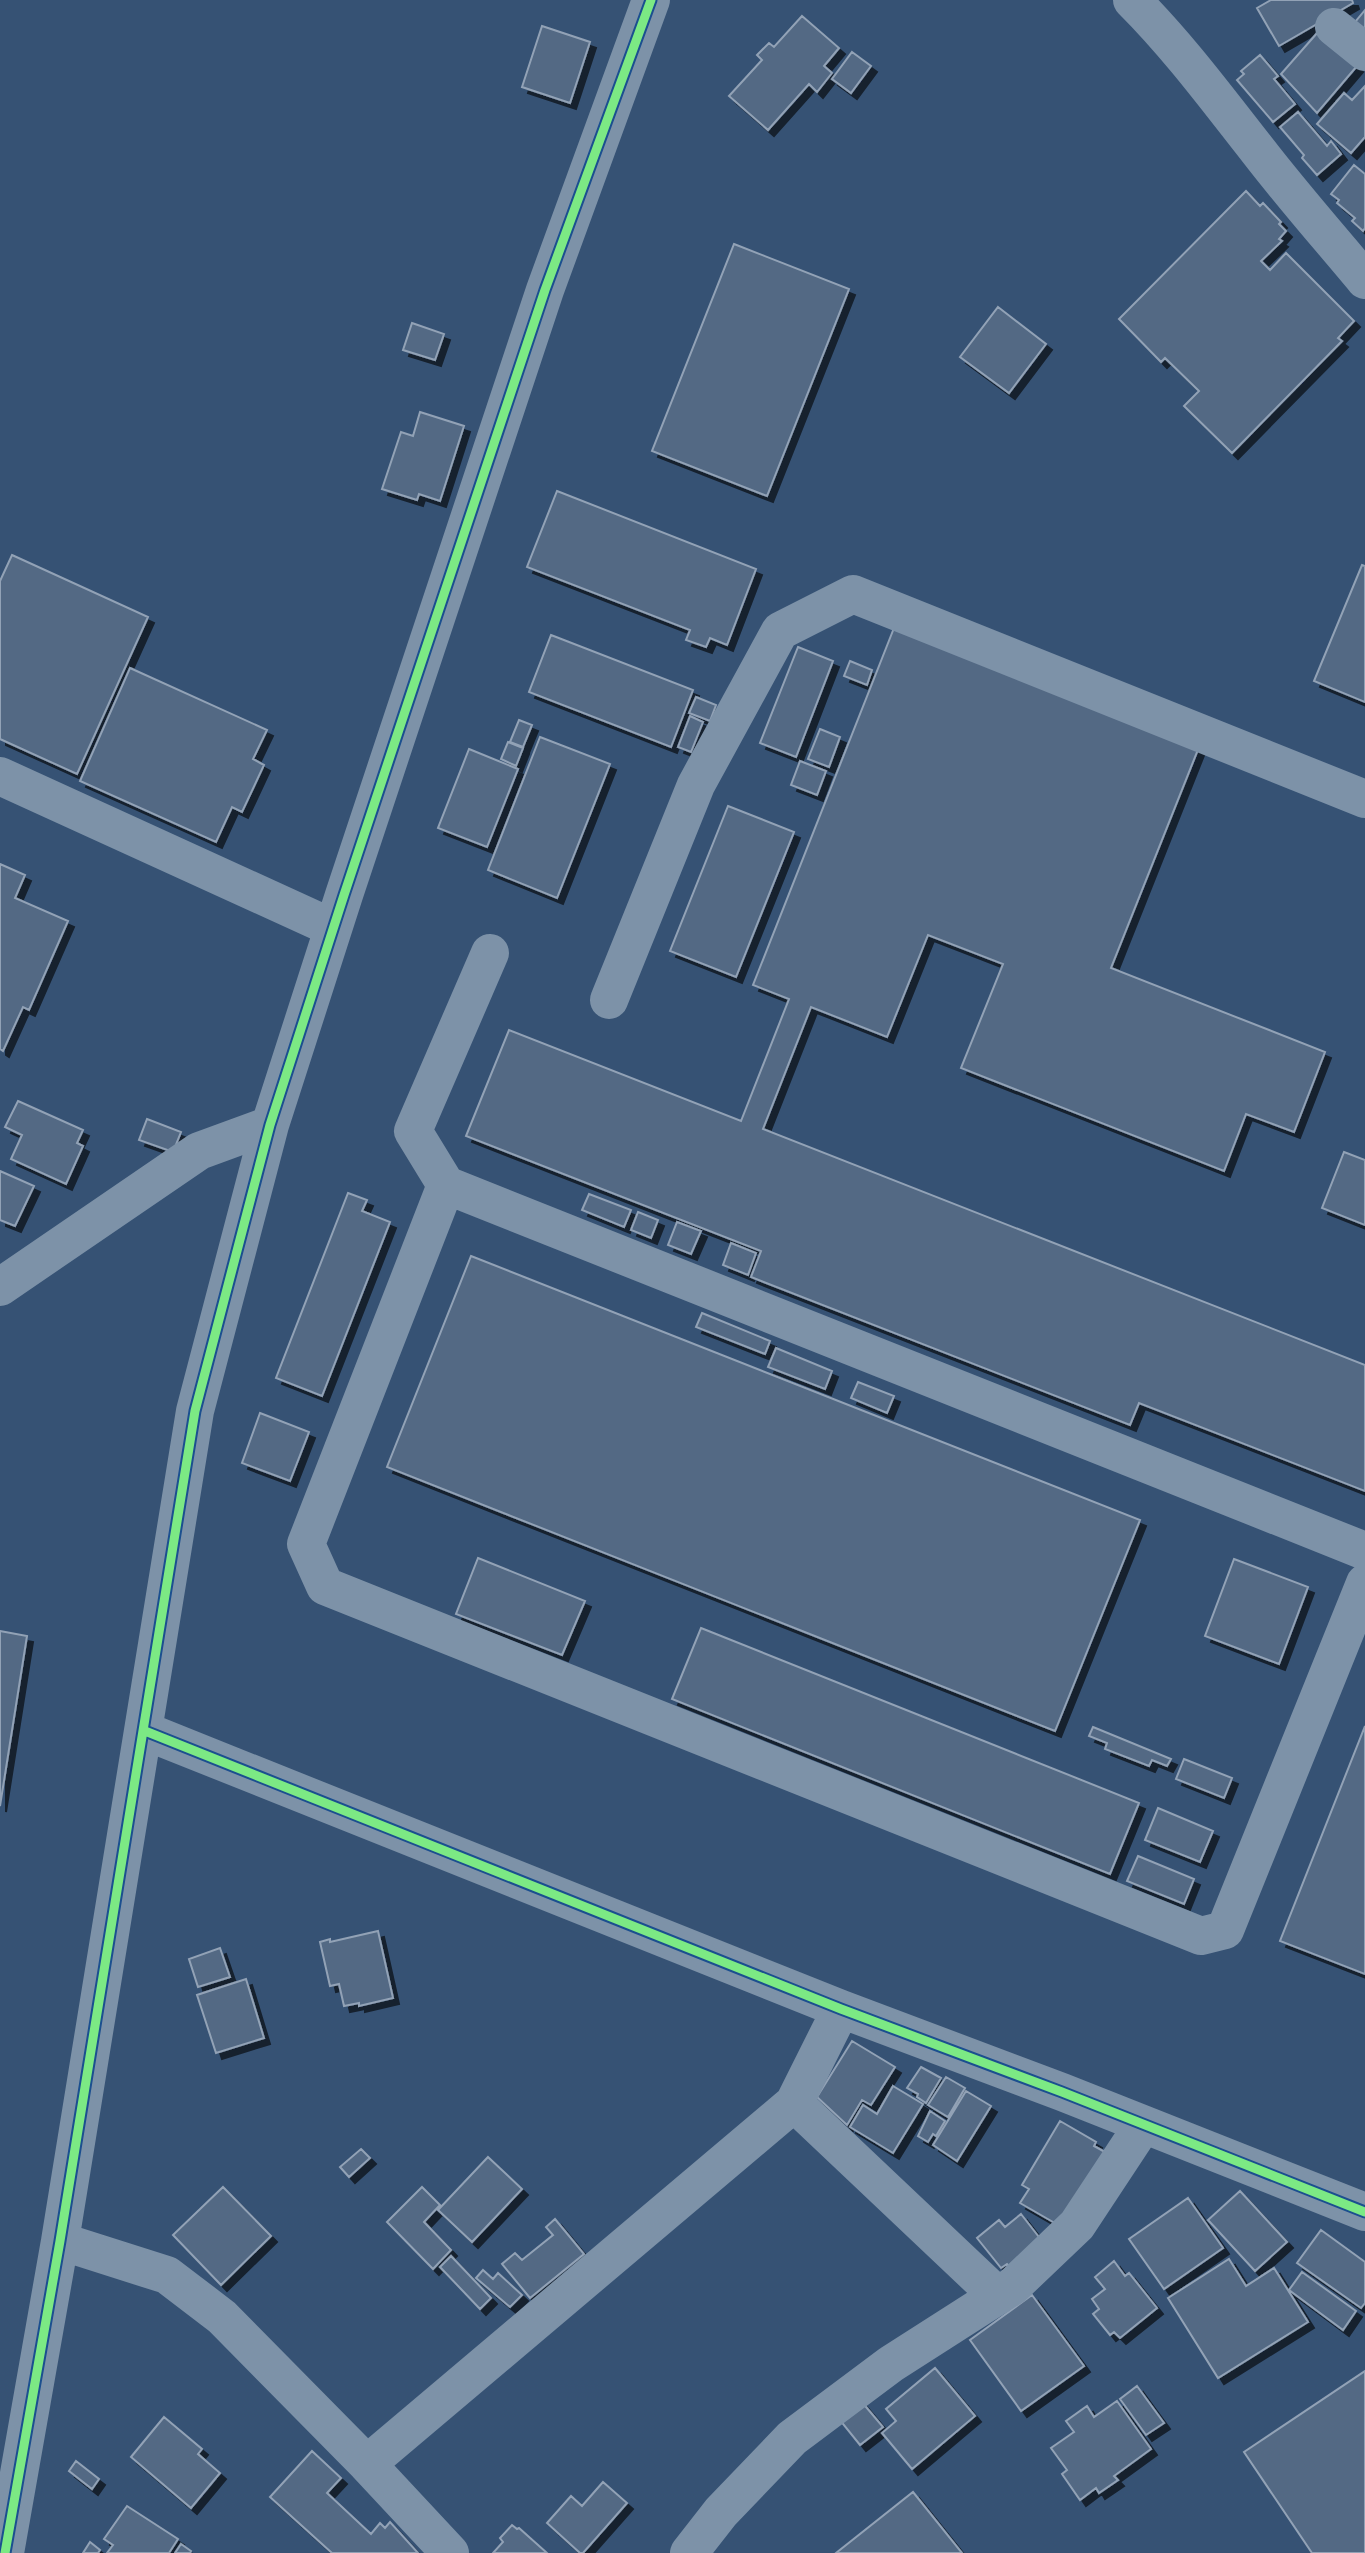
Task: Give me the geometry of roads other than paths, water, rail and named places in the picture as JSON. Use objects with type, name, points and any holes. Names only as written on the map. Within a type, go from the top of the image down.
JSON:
[{"type":"street","points":[[5,2536],[60,2241],[195,1411],[270,1125],[545,290],[651,0]]},
{"type":"street","points":[[1132,0],[1202,77],[1259,153],[1365,280]]},
{"type":"street","points":[[1334,27],[1365,52]]},
{"type":"street","points":[[609,1000],[696,785],[780,631],[853,594],[1365,799]]},
{"type":"street","points":[[0,776],[334,928]]},
{"type":"street","points":[[490,953],[413,1131],[446,1185],[1365,1551]]},
{"type":"street","points":[[0,1287],[199,1151],[270,1125]]},
{"type":"street","points":[[446,1185],[306,1544],[325,1586],[1201,1936],[1225,1930],[1365,1583]]},
{"type":"street","points":[[145,1731],[841,2009],[1365,2212]]},
{"type":"street","points":[[367,2465],[794,2103],[841,2009]]},
{"type":"street","points":[[794,2103],[998,2296]]},
{"type":"street","points":[[689,2553],[721,2512],[792,2438],[891,2364],[1013,2286],[1077,2225],[1143,2125]]},
{"type":"street","points":[[60,2241],[167,2275],[222,2317],[450,2553]]}]
